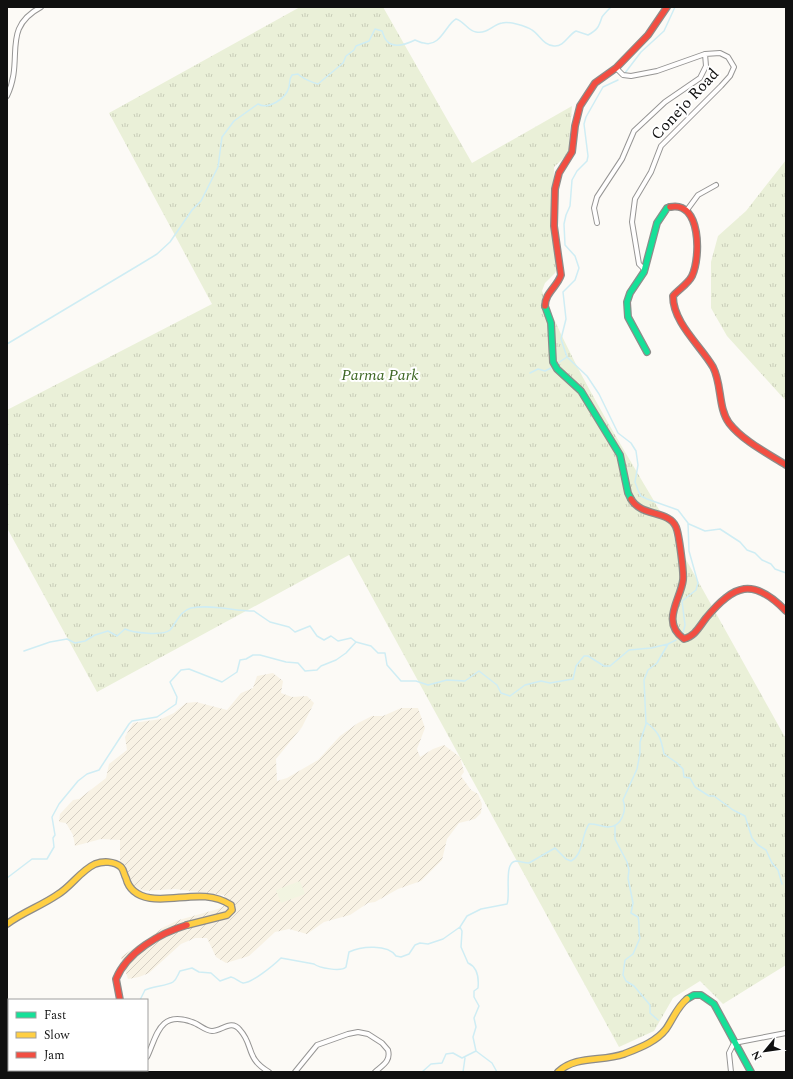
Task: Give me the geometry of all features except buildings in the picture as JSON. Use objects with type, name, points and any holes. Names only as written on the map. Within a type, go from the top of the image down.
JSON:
[{"type":"street","points":[[15,24],[21,18],[41,7]]},
{"type":"street","points":[[667,7],[648,35],[616,68],[595,83],[583,100],[577,118],[572,152],[561,169],[556,183],[554,226],[561,275],[557,284],[547,295],[544,304],[551,323],[553,362],[558,369],[581,390],[618,452],[623,464],[628,493],[633,502],[642,510],[669,518],[676,527],[683,580],[673,609],[674,625],[678,635],[684,639],[691,637],[721,602],[741,588],[750,588],[764,593],[777,602],[786,611]]},
{"type":"street","points":[[7,96],[13,74],[10,44]]},
{"type":"street","name":"Conejo Road","points":[[616,68],[623,75],[631,76],[657,71],[705,54],[716,52],[724,54],[731,60],[734,69],[721,86],[661,146],[651,172],[636,199],[632,222],[639,264],[645,270]]},
{"type":"street","points":[[597,223],[594,208],[597,196],[622,159],[634,131],[664,102],[700,78],[706,66],[705,54]]},
{"type":"street","points":[[687,210],[698,195],[716,185]]},
{"type":"street","points":[[647,352],[628,315],[626,306],[630,294],[645,270],[655,227],[663,212],[674,206],[687,210],[691,215],[697,235],[697,253],[693,274],[673,296],[673,304],[695,346],[713,368],[728,422],[738,433],[786,465]]},
{"type":"street","points":[[7,924],[27,910],[62,892],[86,870],[105,863],[112,863],[121,867],[131,889],[144,897],[161,899],[186,896],[223,900],[230,903],[232,910],[228,914],[178,927],[138,951],[125,964],[118,975],[116,982],[120,999]]},
{"type":"street","points":[[558,1072],[564,1066],[575,1061],[608,1058],[646,1045],[665,1030],[683,1002],[696,995],[709,997],[714,1003],[750,1072]]},
{"type":"street","points":[[148,1055],[158,1030],[170,1021],[190,1021],[210,1031],[227,1025],[238,1028],[255,1060],[269,1072]]},
{"type":"street","points":[[295,1072],[317,1045],[339,1036],[358,1032],[371,1036],[388,1050],[389,1057],[387,1062],[375,1072]]},
{"type":"street","points":[[734,1043],[786,1033]]},
{"type":"street","points":[[732,1072],[729,1052],[734,1043]]},
{"type":"shaded area","points":[[273,673],[283,681],[281,693],[292,697],[307,696],[314,703],[302,727],[276,759],[277,781],[287,778],[318,760],[340,736],[358,723],[372,716],[383,716],[401,708],[418,708],[425,728],[417,749],[420,757],[433,749],[444,745],[460,757],[464,772],[461,776],[471,790],[478,794],[482,804],[481,813],[475,819],[459,823],[447,839],[442,860],[421,881],[398,889],[375,902],[368,903],[350,915],[324,922],[307,934],[289,929],[275,932],[249,956],[226,963],[216,957],[207,938],[195,938],[181,944],[149,973],[128,979],[121,957],[164,927],[179,920],[218,909],[227,904],[224,895],[175,889],[144,891],[126,882],[120,861],[120,840],[101,839],[75,846],[73,835],[66,823],[59,822],[60,814],[73,800],[79,799],[106,778],[109,764],[127,750],[125,737],[133,723],[161,719],[174,713],[186,703],[196,702],[227,710],[241,693],[253,688],[257,676]]},
{"type":"green space","name":"Parma Park","points":[[300,7],[383,7],[472,163],[572,106],[568,154],[554,167],[553,210],[559,264],[555,273],[545,283],[542,291],[583,378],[664,518],[672,520],[674,538],[786,739],[786,965],[723,1004],[700,981],[673,998],[654,1031],[619,1047],[349,555],[97,692],[7,528],[7,410],[212,304],[109,113]]},
{"type":"green space","points":[[786,160],[786,401],[727,336],[711,308],[711,262],[718,236],[746,211]]},
{"type":"green space","points":[[300,881],[305,894],[281,903],[276,890]]},
{"type":"waterway","points":[[7,344],[157,254],[170,242],[192,210],[201,201],[218,167],[222,137],[234,121],[258,104],[267,106],[281,99],[289,87],[290,78],[292,75],[298,74],[313,83],[318,84],[343,63],[346,56],[354,50],[356,46],[369,41],[375,29],[382,31],[385,39],[392,44],[400,45],[415,40],[430,44],[439,39],[456,19],[476,32],[484,32],[499,24],[509,23],[529,28],[547,44],[557,46],[561,45],[576,31],[588,35],[594,31],[599,25],[602,17],[611,7]]},
{"type":"waterway","points":[[625,73],[641,52],[664,31],[675,7]]},
{"type":"waterway","points":[[618,80],[603,87],[586,117],[584,124],[588,156],[587,161],[577,171],[572,180],[570,206],[564,224],[565,245],[575,256],[579,268],[575,280],[563,292],[566,319],[561,339],[567,357],[587,376],[599,394],[618,433],[631,443],[636,451],[638,465],[635,482],[641,496],[678,510],[688,523],[689,551],[698,583],[696,590],[682,601],[685,625],[683,633]]},
{"type":"waterway","points":[[558,363],[567,357]]},
{"type":"waterway","points":[[530,373],[538,369],[545,371],[551,368]]},
{"type":"waterway","points":[[689,524],[705,531],[720,529],[740,542],[747,550],[755,553],[762,560],[771,564],[775,569],[786,573]]},
{"type":"waterway","points":[[24,651],[50,642],[67,639],[75,643],[85,641],[95,635],[108,631],[117,636],[125,629],[134,632],[166,632],[170,630],[187,609],[199,607],[254,611],[270,622],[289,627],[295,632],[310,626],[317,636],[324,640],[331,636],[338,641],[351,638],[356,642]]},
{"type":"waterway","points":[[140,999],[145,990],[171,983],[176,979],[180,971],[192,968],[199,972],[211,973],[220,981],[231,977],[243,983],[257,977],[281,958],[314,964],[325,968],[340,969],[346,967],[349,952],[360,948],[374,947],[387,949],[396,956],[401,957],[409,954],[415,945],[420,943],[428,944],[443,939],[460,927],[467,916],[481,909],[507,904],[508,873],[512,863],[516,861],[529,863],[555,848],[566,859],[571,861],[578,854],[586,828],[589,824],[608,827],[613,826],[620,821],[624,813],[623,800],[637,769],[640,753],[640,742],[646,724],[644,680],[648,670],[657,663],[668,644],[676,640]]},
{"type":"waterway","points":[[7,878],[32,859],[47,859],[54,847],[53,838],[55,835],[52,817],[59,804],[78,781],[87,774],[99,770],[132,721],[157,717],[176,704],[177,697],[170,682],[181,670],[189,669],[222,682],[237,672],[240,660],[246,659],[253,655],[260,655],[286,662],[298,663],[305,671],[317,670],[321,666],[336,660],[346,653],[356,642],[371,646],[378,653],[385,653],[387,665],[401,681],[416,681],[428,685],[447,680],[465,681],[479,671],[497,685],[501,693],[510,696],[525,685],[541,681],[550,683],[573,679],[576,666],[584,656],[588,656],[604,666],[610,666],[629,650],[651,648],[668,644]]},
{"type":"waterway","points":[[647,723],[655,730],[659,737],[664,754],[683,769],[684,777],[690,778],[695,787],[709,796],[714,796],[733,810],[745,816],[752,838],[758,845],[766,850],[772,863],[778,870],[782,884]]},
{"type":"waterway","points":[[615,825],[615,839],[627,862],[629,870],[628,878],[633,903],[631,913],[638,917],[640,938],[633,954],[625,960],[623,975],[626,981],[634,986],[650,1005],[650,1013],[658,1020]]},
{"type":"waterway","points":[[422,1072],[431,1064],[442,1063],[446,1054],[453,1053],[462,1058],[476,1051],[473,1037],[476,1027],[474,1018],[479,1006],[474,997],[474,991],[478,988],[478,980],[474,967],[468,963],[461,947],[462,931],[460,927]]},
{"type":"waterway","points":[[476,1051],[492,1063],[497,1072]]},
{"type":"waterway","points":[[463,1072],[465,1058]]},
{"type":"traffic: fast","points":[[647,352],[628,317],[627,302],[630,293],[644,272],[657,223],[667,208],[670,207]]},
{"type":"traffic: fast","points":[[545,306],[551,323],[553,362],[557,369],[581,391],[620,455],[628,493],[631,499]]},
{"type":"traffic: fast","points":[[687,999],[694,995],[701,995],[714,1004],[751,1072]]},
{"type":"traffic: slow","points":[[7,924],[62,892],[90,867],[95,864],[105,862],[121,867],[129,886],[142,896],[160,899],[201,896],[211,897],[231,905],[232,910],[227,915],[187,925]]},
{"type":"traffic: slow","points":[[558,1072],[573,1063],[624,1054],[647,1044],[662,1034],[678,1009],[687,999]]},
{"type":"traffic: jam","points":[[545,306],[547,297],[561,275],[554,226],[555,189],[559,173],[572,152],[575,126],[580,106],[595,83],[616,68],[648,35],[667,7]]},
{"type":"traffic: jam","points":[[670,207],[680,207],[688,212],[693,221],[696,232],[697,256],[692,276],[688,282],[673,296],[674,306],[682,325],[713,367],[718,381],[721,403],[729,423],[748,441],[786,465]]},
{"type":"traffic: jam","points":[[631,499],[641,509],[667,518],[676,527],[681,554],[683,580],[674,610],[673,625],[684,639],[688,638],[694,633],[716,607],[726,598],[735,592],[744,589],[754,589],[764,593],[786,611]]},
{"type":"traffic: jam","points":[[120,999],[116,979],[128,960],[136,952],[156,938],[187,925]]}]
